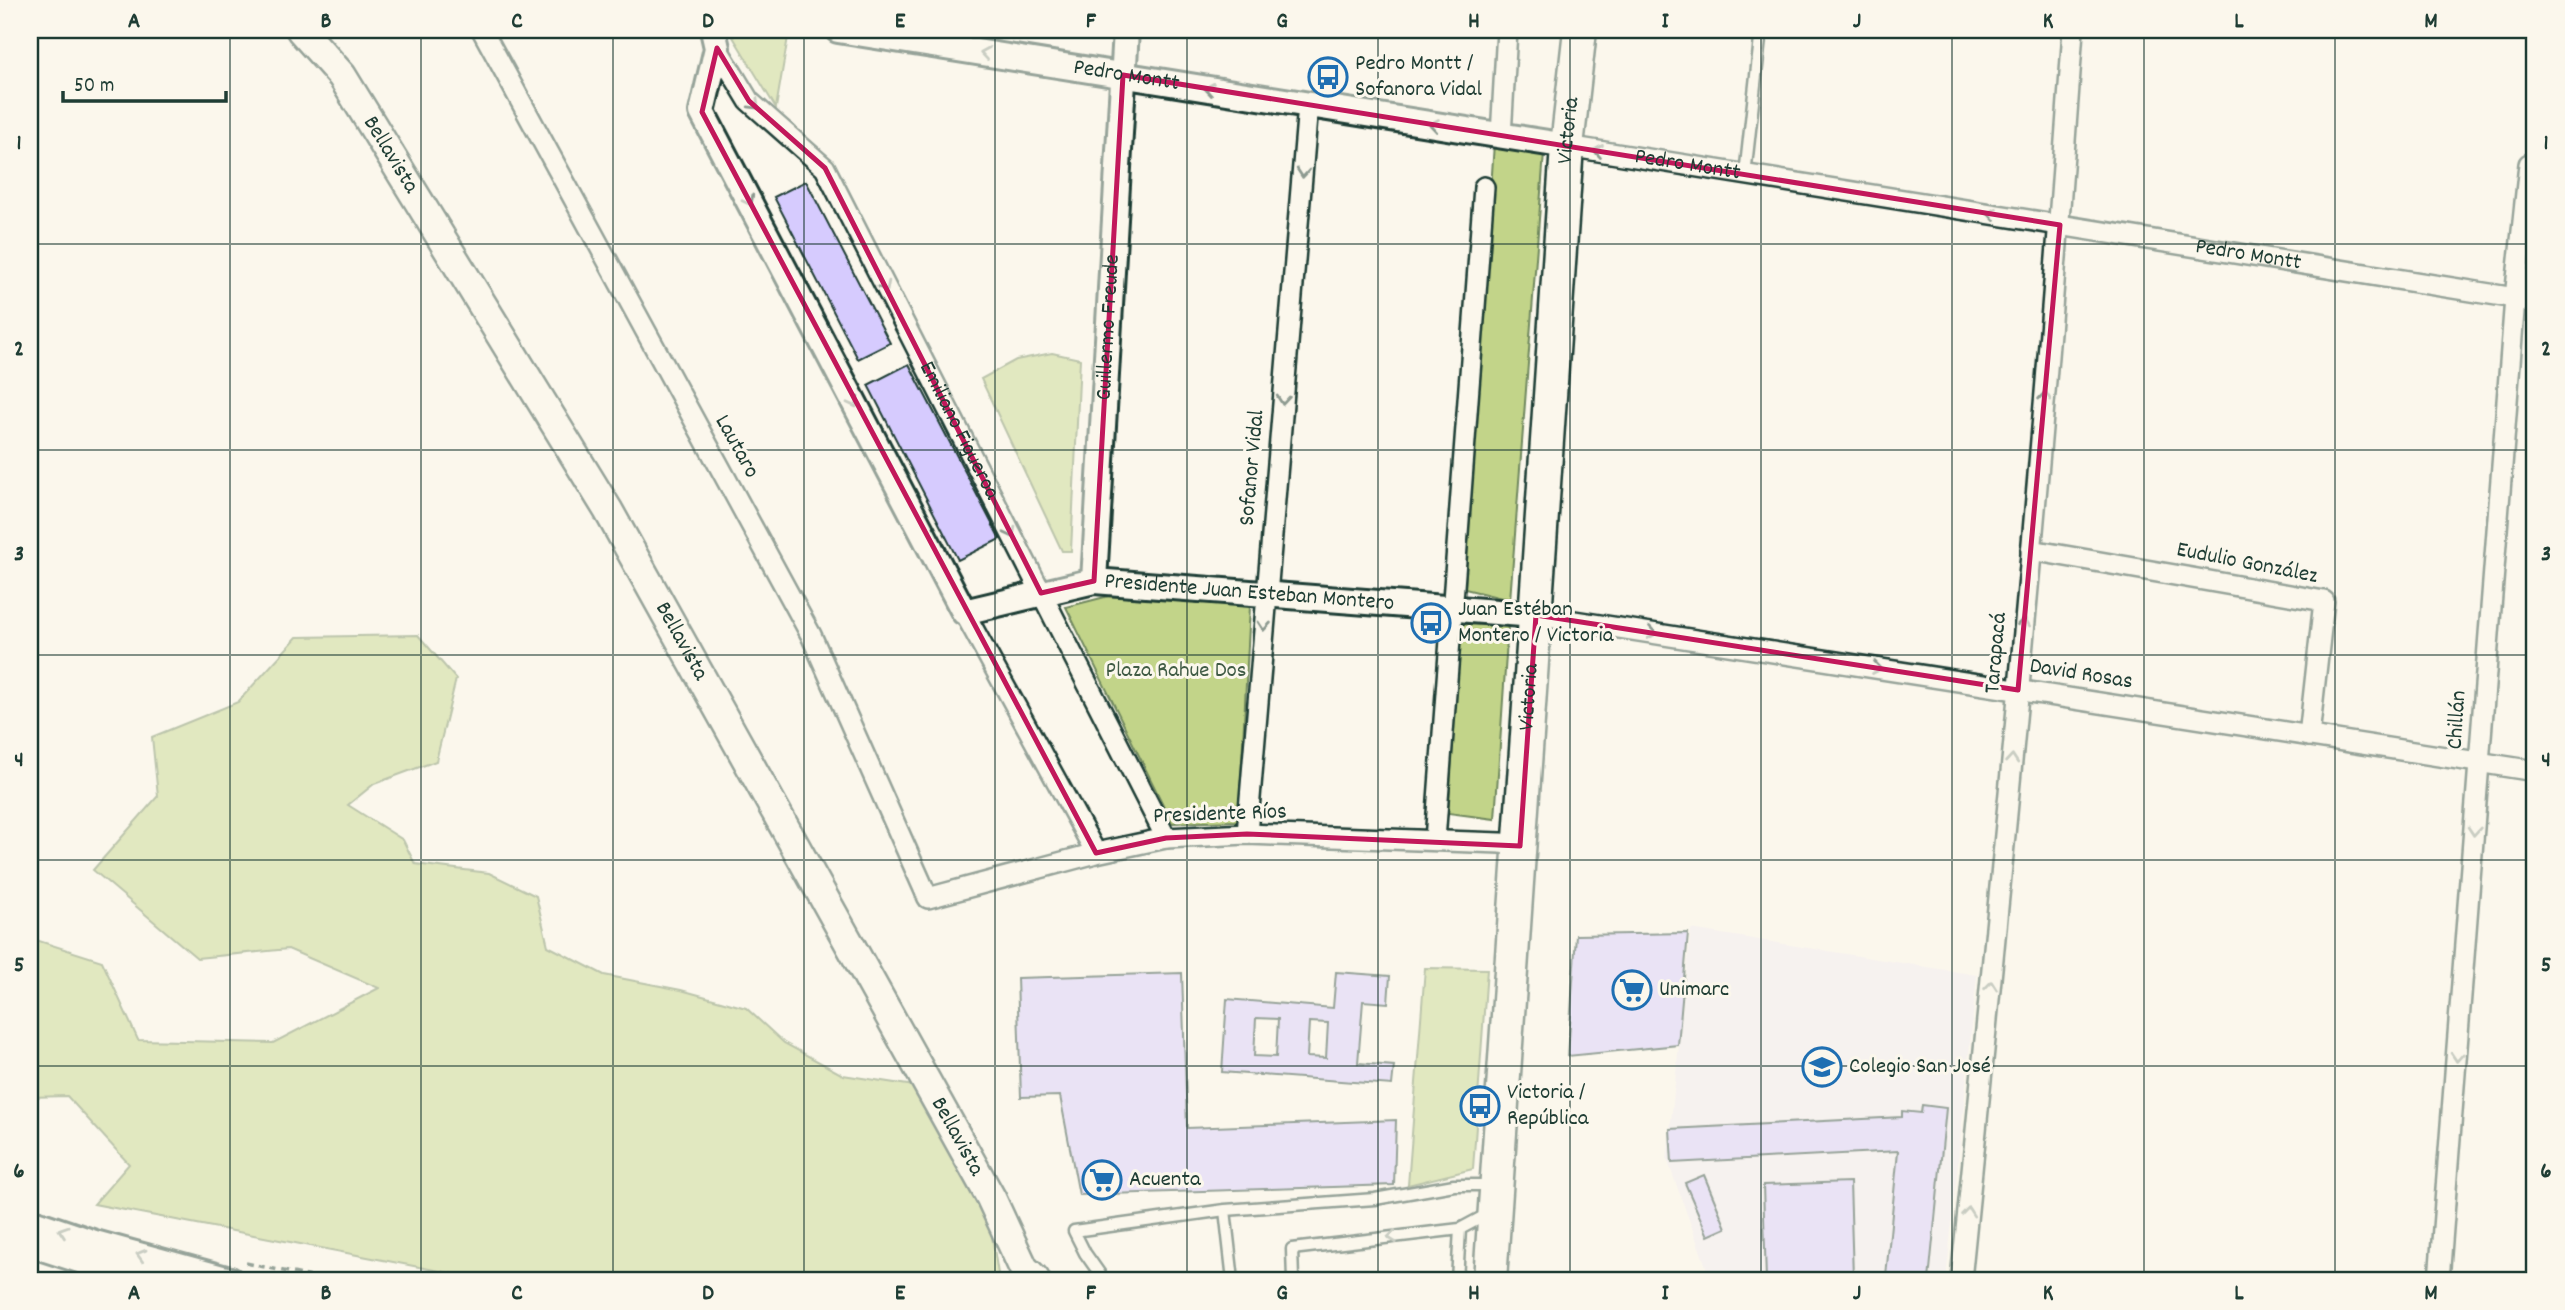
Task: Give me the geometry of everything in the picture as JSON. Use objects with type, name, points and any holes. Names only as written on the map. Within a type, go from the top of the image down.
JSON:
[{"type":"main road","name":"Bellavista","points":[[301,30],[342,76],[608,510],[991,1198],[1029,1279]]},
{"type":"main road","name":"Victoria","points":[[1490,1280],[1567,146],[1580,30]]},
{"type":"street","name":"Lautaro","points":[[482,30],[811,635],[928,898]]},
{"type":"street","name":"Pedro Montt","points":[[838,30],[2515,298],[2535,304]]},
{"type":"street","name":"Guillermo Freude","points":[[1094,581],[1126,30]]},
{"type":"street","points":[[1501,136],[1507,30]]},
{"type":"street","name":"Tarapacá","points":[[1961,1280],[2031,550],[2060,225],[2073,30]]},
{"type":"street","name":"Emiliano Figueroa","points":[[715,39],[749,101],[825,168],[1166,838]]},
{"type":"street","name":"Emiliano Figueroa","points":[[715,39],[702,112],[964,612],[1096,853]]},
{"type":"street","name":"Sofanor Vidal","points":[[1247,834],[1308,105]]},
{"type":"street","name":"Chillán","points":[[2439,1280],[2515,298],[2529,164]]},
{"type":"street","points":[[1434,840],[1483,187]]},
{"type":"street","name":"Eudulio González","points":[[2031,550],[2324,601],[2309,736]]},
{"type":"street","name":"Presidente Juan Esteban Montero","points":[[964,612],[1094,581],[1536,615]]},
{"type":"street","name":"David Rosas","points":[[1536,615],[2535,771]]},
{"type":"street","name":"Presidente Ríos","points":[[928,898],[1096,853],[1166,838],[1247,834],[1434,840],[1520,846]]},
{"type":"street","points":[[30,1221],[92,1263],[230,1280]]},
{"type":"street","points":[[30,1244],[141,1280]]},
{"type":"lane","points":[[1745,175],[1761,30]]},
{"type":"lane","points":[[1104,1280],[1085,1253],[1074,1231],[1225,1210],[1375,1199],[1454,1185],[1496,1198]]},
{"type":"lane","points":[[1293,1280],[1292,1249],[1460,1229],[1496,1198]]},
{"type":"lane","points":[[1225,1210],[1233,1280]]},
{"type":"lane","points":[[1457,1280],[1460,1229]]},
{"type":"highlighted area","points":[[717,48],[749,101],[825,168],[1041,593],[1094,581],[1123,75],[2060,225],[2018,690],[1536,615],[1520,846],[1247,834],[1166,838],[1096,853],[702,112]]},
{"type":"shaded area","name":"Colegio San José","points":[[1691,929],[1977,975],[1946,1280],[1711,1280],[1667,1159]]},
{"type":"green space","points":[[730,32],[788,37],[776,108]]},
{"type":"green space","points":[[1494,143],[1544,153],[1510,600],[1465,589]]},
{"type":"green space","points":[[1052,353],[1080,359],[1071,551],[1062,551],[981,379],[1016,360]]},
{"type":"green space","name":"Plaza Rahue Dos","points":[[1109,596],[1250,606],[1239,821],[1172,823],[1066,607]]},
{"type":"green space","points":[[1461,624],[1508,625],[1495,819],[1448,813]]},
{"type":"green space","points":[[418,635],[456,679],[436,761],[374,784],[348,805],[403,840],[415,864],[489,873],[536,896],[548,946],[604,975],[681,990],[746,1008],[784,1043],[843,1075],[914,1086],[989,1218],[999,1280],[486,1280],[94,1204],[129,1164],[67,1096],[30,1097],[30,938],[102,961],[138,1040],[273,1043],[379,988],[288,949],[197,958],[93,870],[158,796],[152,737],[238,702],[297,637]]},
{"type":"green space","points":[[1425,968],[1487,969],[1473,1169],[1408,1185]]},
{"type":"building","points":[[806,181],[890,343],[858,359],[774,197]]},
{"type":"building","points":[[909,364],[1000,539],[958,560],[868,385]]},
{"type":"building","points":[[1688,933],[1678,1045],[1568,1056],[1576,935]]},
{"type":"building","points":[[1336,972],[1390,976],[1388,1003],[1363,1001],[1358,1063],[1394,1066],[1392,1085],[1222,1072],[1227,999],[1333,1008]],"holes":[[[1256,1018],[1278,1019],[1276,1057],[1254,1056]],[[1309,1022],[1328,1023],[1326,1058],[1307,1057]]]},
{"type":"building","points":[[1182,973],[1187,1128],[1396,1120],[1394,1185],[1079,1195],[1060,1096],[1021,1097],[1017,978]]},
{"type":"building","points":[[1922,1105],[1946,1108],[1929,1280],[1766,1280],[1763,1185],[1850,1182],[1853,1277],[1886,1276],[1898,1151],[1672,1163],[1670,1129],[1902,1117],[1902,1111],[1921,1113]]},
{"type":"building","points":[[1704,1175],[1726,1228],[1708,1236],[1685,1183]]},
{"type":"place","name":"Pedro Montt / Sofanora Vidal","points":[[1328,77]]},
{"type":"place","name":"Juan Estéban Montero / Victoria","points":[[1431,623]]},
{"type":"place","name":"Unimarc","points":[[1632,990]]},
{"type":"place","name":"Colegio San José","points":[[1822,1067]]},
{"type":"place","name":"Victoria / República","points":[[1480,1106]]},
{"type":"place","name":"Acuenta","points":[[1102,1180]]}]
